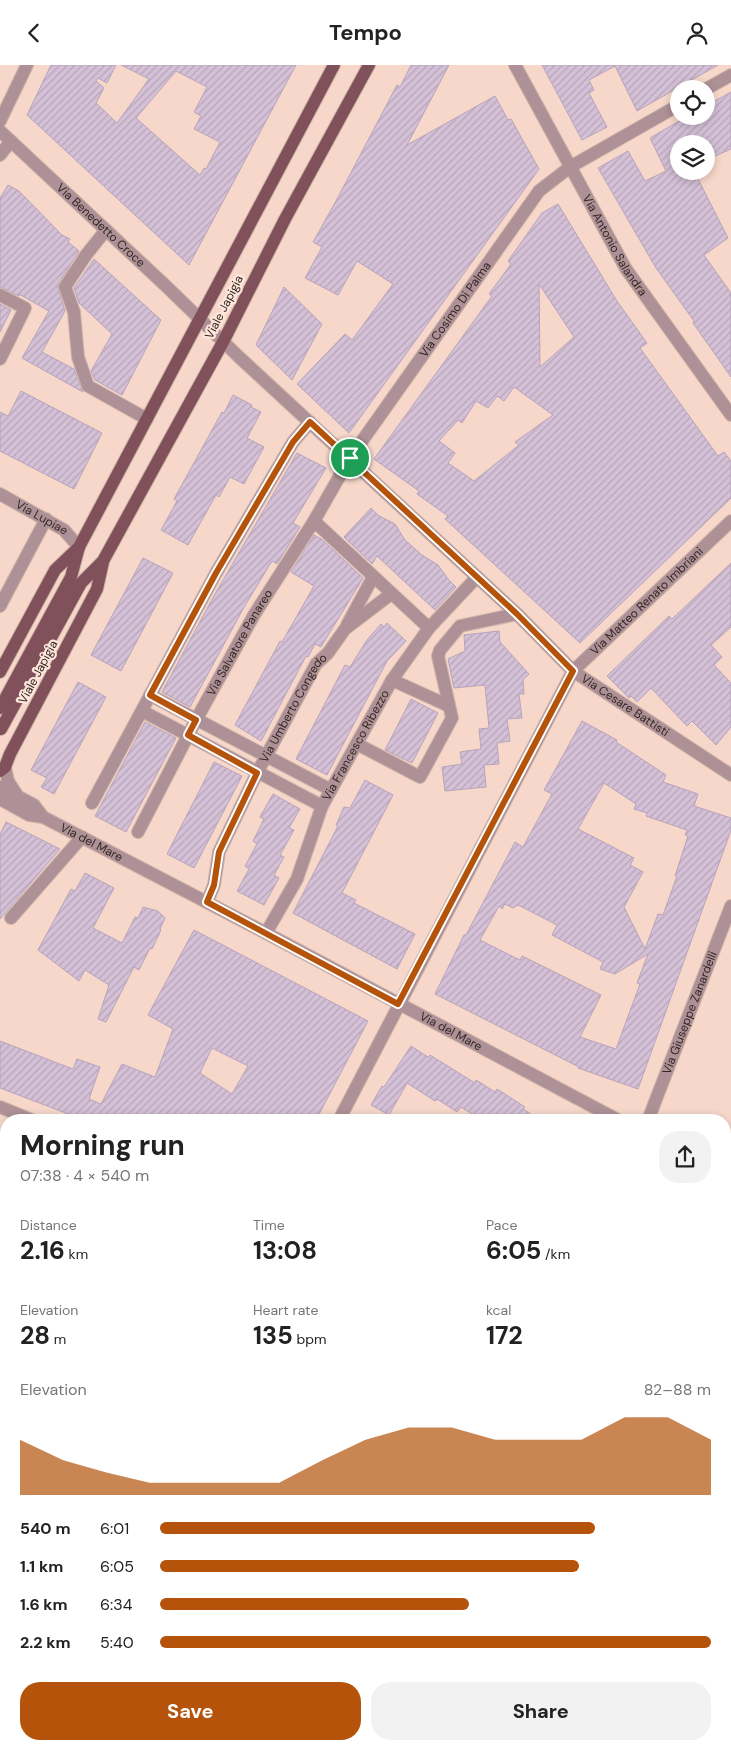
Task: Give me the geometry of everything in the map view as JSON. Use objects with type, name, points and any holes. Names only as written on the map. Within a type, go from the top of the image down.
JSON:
[{"type":"main road","name":"Viale Japigia","points":[[0,708],[71,577],[79,547],[334,65]]},
{"type":"main road","name":"Viale Japigia","points":[[1,729],[81,583],[103,561],[223,342],[285,219],[369,65]]},
{"type":"main road","name":"Viale Japigia","points":[[0,672],[55,570],[79,547]]},
{"type":"main road","name":"Viale Japigia","points":[[3,769],[97,589],[103,561]]},
{"type":"street","points":[[0,121],[27,65]]},
{"type":"street","name":"Via Antonio Salandra","points":[[515,65],[626,269],[731,415]]},
{"type":"street","points":[[715,84],[731,75]]},
{"type":"street","name":"Via Cosimo Di Palma","points":[[350,458],[540,191],[570,167],[670,110]]},
{"type":"street","name":"Via Benedetto Croce","points":[[0,131],[200,319]]},
{"type":"street","points":[[0,155],[11,141]]},
{"type":"street","points":[[106,230],[86,255],[65,287],[74,313],[78,357],[88,386],[146,419]]},
{"type":"street","points":[[0,295],[25,308],[0,359]]},
{"type":"street","name":"Via Cesare Battisti","points":[[200,319],[517,614],[573,671],[731,775]]},
{"type":"street","points":[[92,803],[216,573],[293,442],[310,422]]},
{"type":"street","name":"Via Salvatore Panareo","points":[[138,832],[196,720],[254,615],[314,521],[350,458]]},
{"type":"street","name":"Via Lupiae","points":[[0,493],[64,530],[79,547]]},
{"type":"street","points":[[0,606],[46,519]]},
{"type":"street","points":[[314,521],[429,628]]},
{"type":"street","name":"Via Matteo Renato Imbriani","points":[[342,1114],[573,671],[731,521]]},
{"type":"street","points":[[345,629],[373,577]]},
{"type":"street","name":"Via Francesco Ribezzo","points":[[266,933],[297,879],[322,807],[392,679],[429,628],[477,577]]},
{"type":"street","name":"Via Umberto Congedo","points":[[207,902],[214,885],[219,852],[257,773],[316,664],[328,653],[345,629],[391,594]]},
{"type":"street","points":[[357,744],[420,777],[452,718],[438,656],[440,650],[460,626],[517,614]]},
{"type":"street","points":[[392,679],[449,707]]},
{"type":"street","points":[[150,695],[331,790]]},
{"type":"street","points":[[142,711],[322,807]]},
{"type":"street","points":[[3,769],[8,781],[7,802]]},
{"type":"street","name":"Via del Mare","points":[[0,787],[7,802],[29,815],[43,817],[82,837],[607,1114]]},
{"type":"street","points":[[11,918],[82,837]]},
{"type":"street","name":"Via Giuseppe Zanardelli","points":[[650,1114],[731,906]]},
{"type":"street","points":[[0,1107],[17,1114]]},
{"type":"building","points":[[51,65],[116,65],[107,83],[98,78],[96,81],[104,88],[96,103],[117,123],[149,79],[121,65],[296,65],[189,265],[27,115]],"holes":[[[176,71],[207,87],[194,112],[201,116],[194,129],[220,142],[206,169],[204,168],[200,175],[136,118]]]},
{"type":"building","points":[[411,65],[449,65],[407,145],[495,96],[508,120],[511,119],[539,169],[349,433],[297,384],[345,334],[352,340],[393,284],[357,261],[338,295],[305,278],[322,247],[313,242],[397,85],[400,87]]},
{"type":"building","points":[[542,65],[718,65],[692,80],[670,80],[670,92],[637,111],[615,66],[589,80],[594,90],[589,93],[607,127],[582,140]]},
{"type":"building","points":[[731,92],[731,149],[715,156],[715,135],[670,135],[670,180],[699,180],[728,238],[704,255],[731,293],[731,377],[656,268],[598,168],[628,151],[645,181],[666,171],[650,138],[672,125],[715,125],[715,101]]},
{"type":"building","points":[[8,185],[19,191],[62,235],[70,239],[68,242],[79,251],[57,286],[65,311],[42,352],[74,369],[83,392],[22,358],[49,311],[19,294],[19,296],[0,287],[0,198]]},
{"type":"building","points":[[558,204],[617,301],[647,343],[640,348],[718,456],[724,452],[731,461],[731,498],[580,643],[445,519],[448,516],[417,494],[419,491],[374,459],[492,296],[489,294],[511,264],[508,261],[542,213]],"holes":[[[539,284],[574,337],[540,367]],[[514,387],[553,415],[515,442],[519,445],[474,481],[448,463],[455,453],[439,441],[458,420],[462,423],[476,401],[488,408],[497,396],[504,401]]]},
{"type":"building","points":[[94,259],[161,320],[122,395],[95,380],[91,371],[112,334],[79,303],[74,288]]},
{"type":"building","points":[[284,287],[322,324],[292,380],[256,345]]},
{"type":"building","points":[[0,304],[11,310],[0,332]]},
{"type":"building","points":[[21,391],[102,433],[74,489],[0,451],[0,412],[8,416]]},
{"type":"building","points":[[233,395],[261,412],[247,438],[264,447],[244,484],[230,477],[219,497],[216,495],[188,545],[161,530],[177,501],[174,499]]},
{"type":"building","points":[[297,453],[326,468],[293,523],[300,527],[277,564],[272,561],[243,609],[190,707],[162,692],[215,594]]},
{"type":"building","points":[[371,508],[379,516],[395,524],[405,540],[422,555],[438,565],[456,587],[435,610],[377,556],[372,564],[344,537]]},
{"type":"building","points":[[314,535],[323,540],[363,578],[321,647],[315,644],[308,657],[306,656],[261,741],[235,725],[280,641],[282,642],[314,586],[291,572]]},
{"type":"building","points":[[143,558],[173,573],[121,671],[91,655]]},
{"type":"building","points":[[731,563],[731,627],[711,645],[722,657],[714,665],[731,683],[731,727],[716,745],[692,721],[687,726],[651,688],[637,702],[631,696],[629,698],[607,676],[669,616],[672,619]]},
{"type":"building","points":[[387,623],[406,641],[387,661],[327,775],[296,759],[345,665],[350,667],[367,640],[381,624],[384,627]]},
{"type":"building","points":[[499,631],[500,642],[529,674],[523,680],[524,694],[519,694],[522,718],[507,719],[510,741],[497,743],[499,764],[484,765],[486,787],[445,791],[442,767],[462,764],[460,752],[481,749],[479,729],[489,728],[485,685],[454,688],[448,659],[465,651],[464,635]]},
{"type":"building","points":[[78,682],[106,697],[54,794],[41,787],[47,778],[31,770]]},
{"type":"building","points":[[411,699],[438,713],[412,763],[385,750]]},
{"type":"building","points":[[582,721],[617,740],[616,742],[666,775],[663,782],[698,794],[694,806],[731,818],[731,830],[638,1089],[578,1068],[435,994],[464,935],[466,935],[515,842],[523,847],[552,794],[544,790]],"holes":[[[604,783],[636,804],[634,809],[647,813],[646,816],[687,830],[685,835],[688,836],[675,876],[677,876],[663,915],[658,914],[645,949],[624,907],[643,872],[630,865],[634,858],[578,829]],[[505,904],[513,908],[518,905],[557,925],[552,935],[603,962],[600,969],[615,974],[648,954],[637,983],[640,984],[616,1049],[580,1037],[601,995],[522,956],[520,960],[480,940],[499,906],[502,909]]]},
{"type":"building","points":[[145,722],[176,738],[126,832],[95,816]]},
{"type":"building","points":[[214,762],[242,776],[194,868],[167,854]]},
{"type":"building","points":[[365,780],[393,795],[342,893],[356,900],[354,903],[415,934],[397,969],[293,913],[338,826],[336,825],[344,807],[350,808]]},
{"type":"building","points":[[273,794],[300,809],[289,828],[294,830],[280,855],[284,857],[274,875],[279,878],[264,905],[237,891],[249,869],[245,866],[257,844],[253,841],[264,819],[260,817]]},
{"type":"building","points":[[6,822],[60,849],[0,919],[0,834]]},
{"type":"building","points":[[85,873],[114,888],[93,928],[122,943],[135,917],[138,918],[143,907],[158,911],[165,918],[152,949],[150,948],[139,970],[134,967],[106,1022],[98,1019],[109,985],[85,970],[79,981],[38,950],[71,889],[75,891]]},
{"type":"building","points":[[194,930],[368,1021],[319,1114],[68,1114],[0,1088],[0,1041],[73,1069],[77,1059],[100,1067],[89,1099],[101,1104],[122,1064],[155,1077],[173,1029],[148,1015]],"holes":[[[212,1048],[248,1066],[232,1094],[200,1073]]]},
{"type":"building","points":[[411,1046],[428,1057],[430,1055],[475,1083],[476,1080],[495,1092],[497,1089],[525,1107],[523,1109],[531,1114],[472,1114],[461,1107],[457,1112],[437,1099],[435,1101],[407,1083],[390,1114],[387,1114],[371,1105],[382,1086],[384,1087]]},
{"type":"route","points":[[310,422],[350,458],[517,614],[573,671],[398,1004],[207,902],[214,885],[219,852],[257,773],[188,735],[196,720],[150,695],[216,573],[299,434],[310,422]]}]
